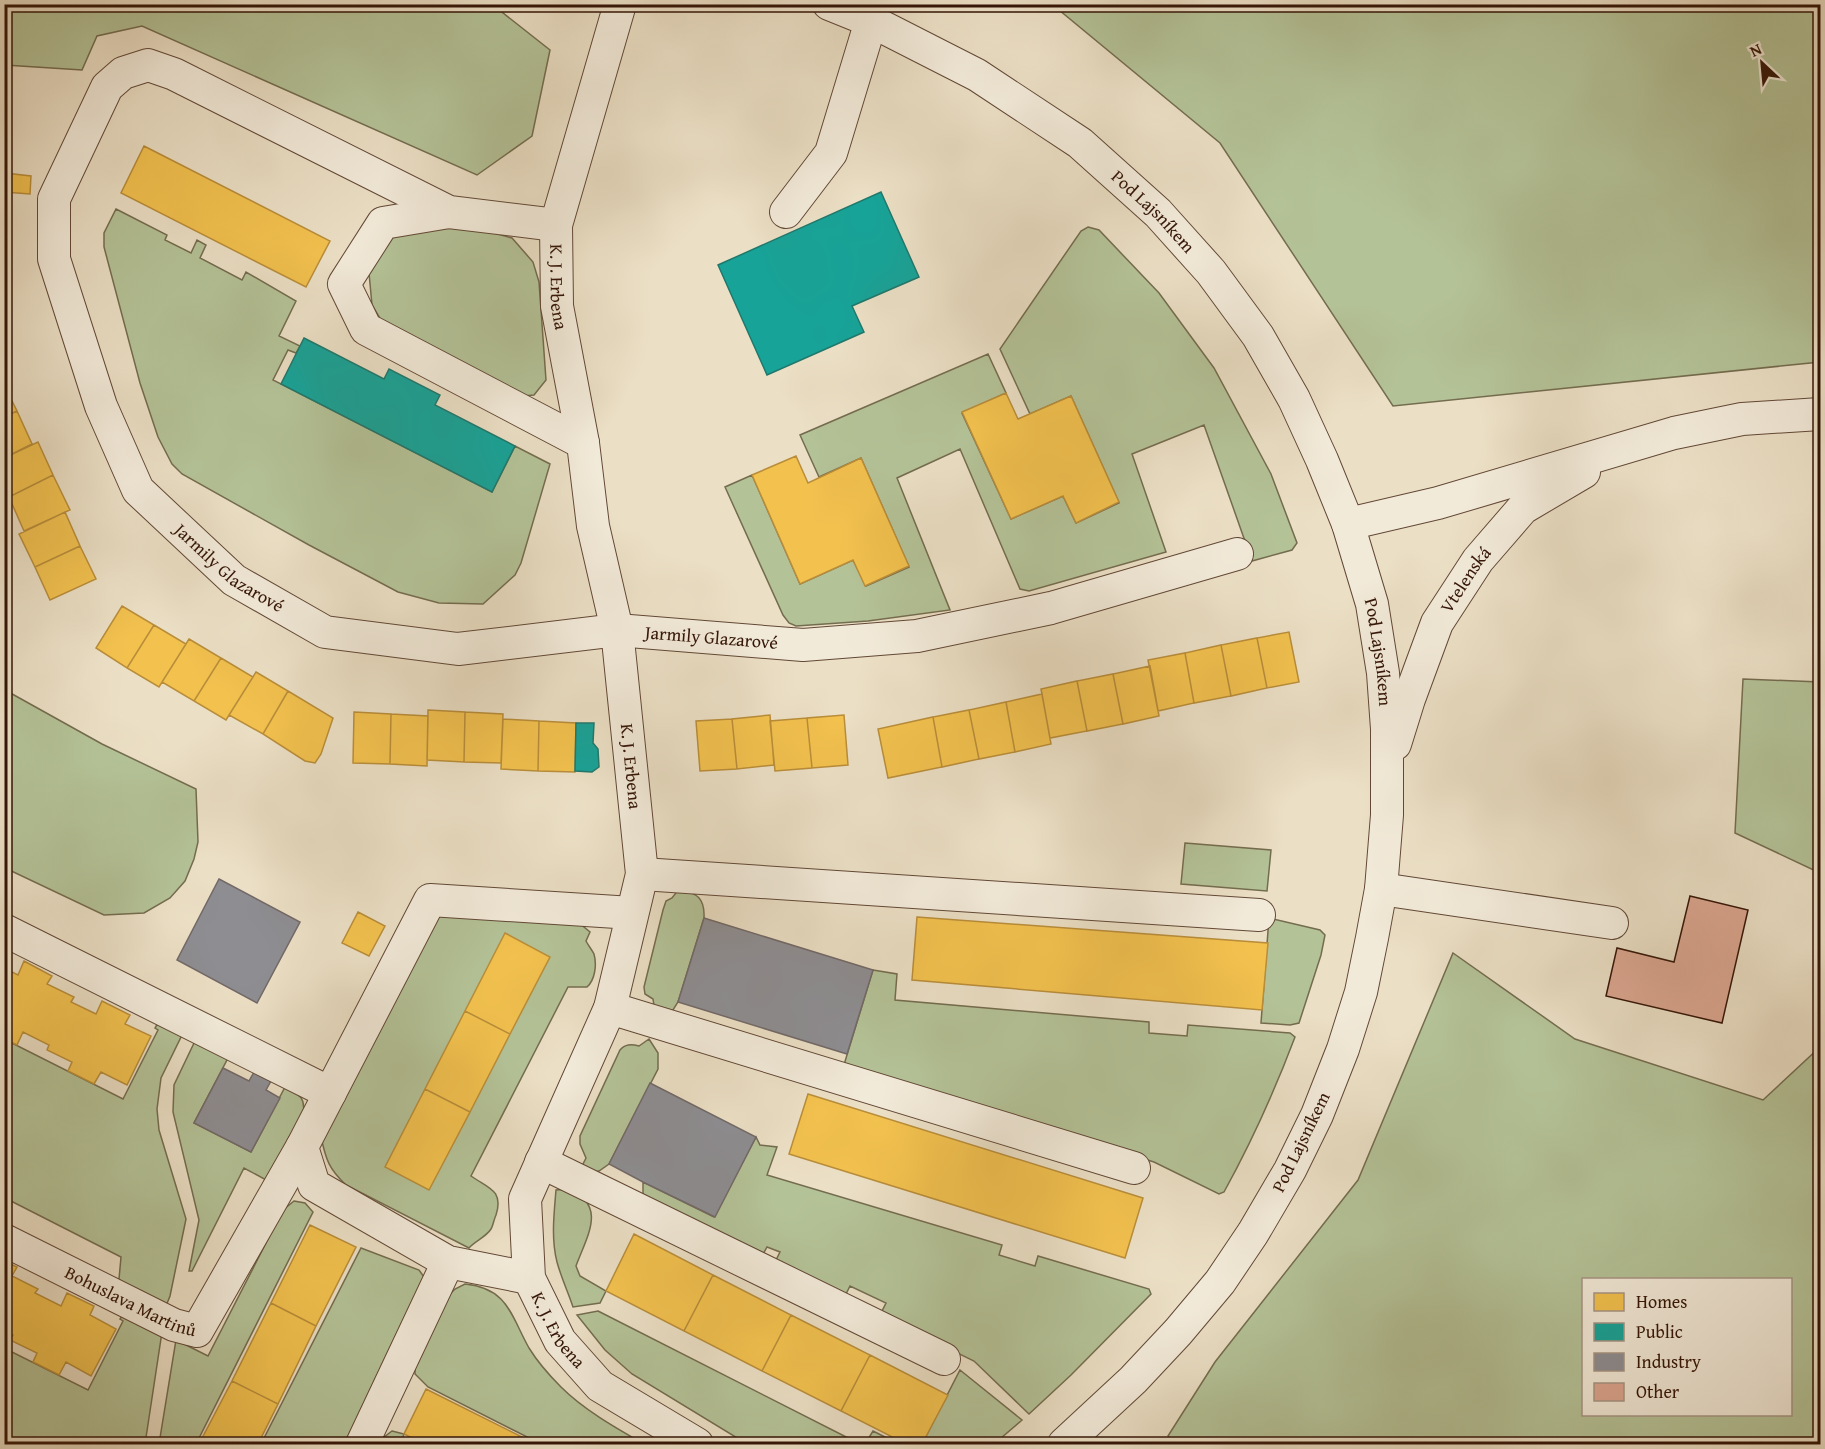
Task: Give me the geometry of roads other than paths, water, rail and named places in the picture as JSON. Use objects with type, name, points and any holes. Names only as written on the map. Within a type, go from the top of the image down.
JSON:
[{"type":"street","name":"K. J. Erbena","points":[[620,4],[556,225],[557,306],[582,443],[593,526],[617,630],[642,874],[609,1008],[525,1199],[529,1278],[560,1341],[600,1386],[697,1444]]},
{"type":"street","name":"Pod Lajsníkem","points":[[829,4],[872,21],[977,75],[1080,143],[1158,213],[1211,273],[1258,336],[1294,399],[1348,524],[1372,604],[1383,673],[1387,729],[1387,815],[1381,889],[1361,992],[1343,1049],[1317,1115],[1290,1170],[1254,1233],[1220,1282],[1133,1380],[1064,1444]]},
{"type":"street","points":[[786,212],[831,153],[872,21]]},
{"type":"street","name":"Jarmily Glazarové","points":[[556,225],[449,212],[174,74],[148,66],[123,73],[107,87],[54,199],[54,259],[101,406],[138,490],[234,580],[325,632],[458,649],[617,630],[803,645],[917,636],[1050,608],[1237,554]]},
{"type":"street","points":[[449,212],[383,223],[344,284],[366,329],[582,443]]},
{"type":"street","name":"Vtelenská","points":[[1348,524],[1438,503],[1674,434],[1742,419],[1821,414]]},
{"type":"street","name":"Vtelenská","points":[[1387,771],[1409,699],[1437,623],[1478,560],[1523,508],[1622,449]]},
{"type":"street","points":[[642,874],[1259,915]]},
{"type":"street","points":[[1381,889],[1612,923]]},
{"type":"street","points":[[529,1278],[448,1262],[315,1185],[302,1147],[430,900],[632,913]]},
{"type":"street","points":[[4,930],[330,1093]]},
{"type":"street","points":[[609,1008],[1134,1168]]},
{"type":"street","name":"Bohuslava Martinů","points":[[4,1240],[174,1325],[197,1331],[302,1147]]},
{"type":"street","points":[[541,1162],[944,1359]]},
{"type":"street","points":[[362,1444],[448,1262]]}]
